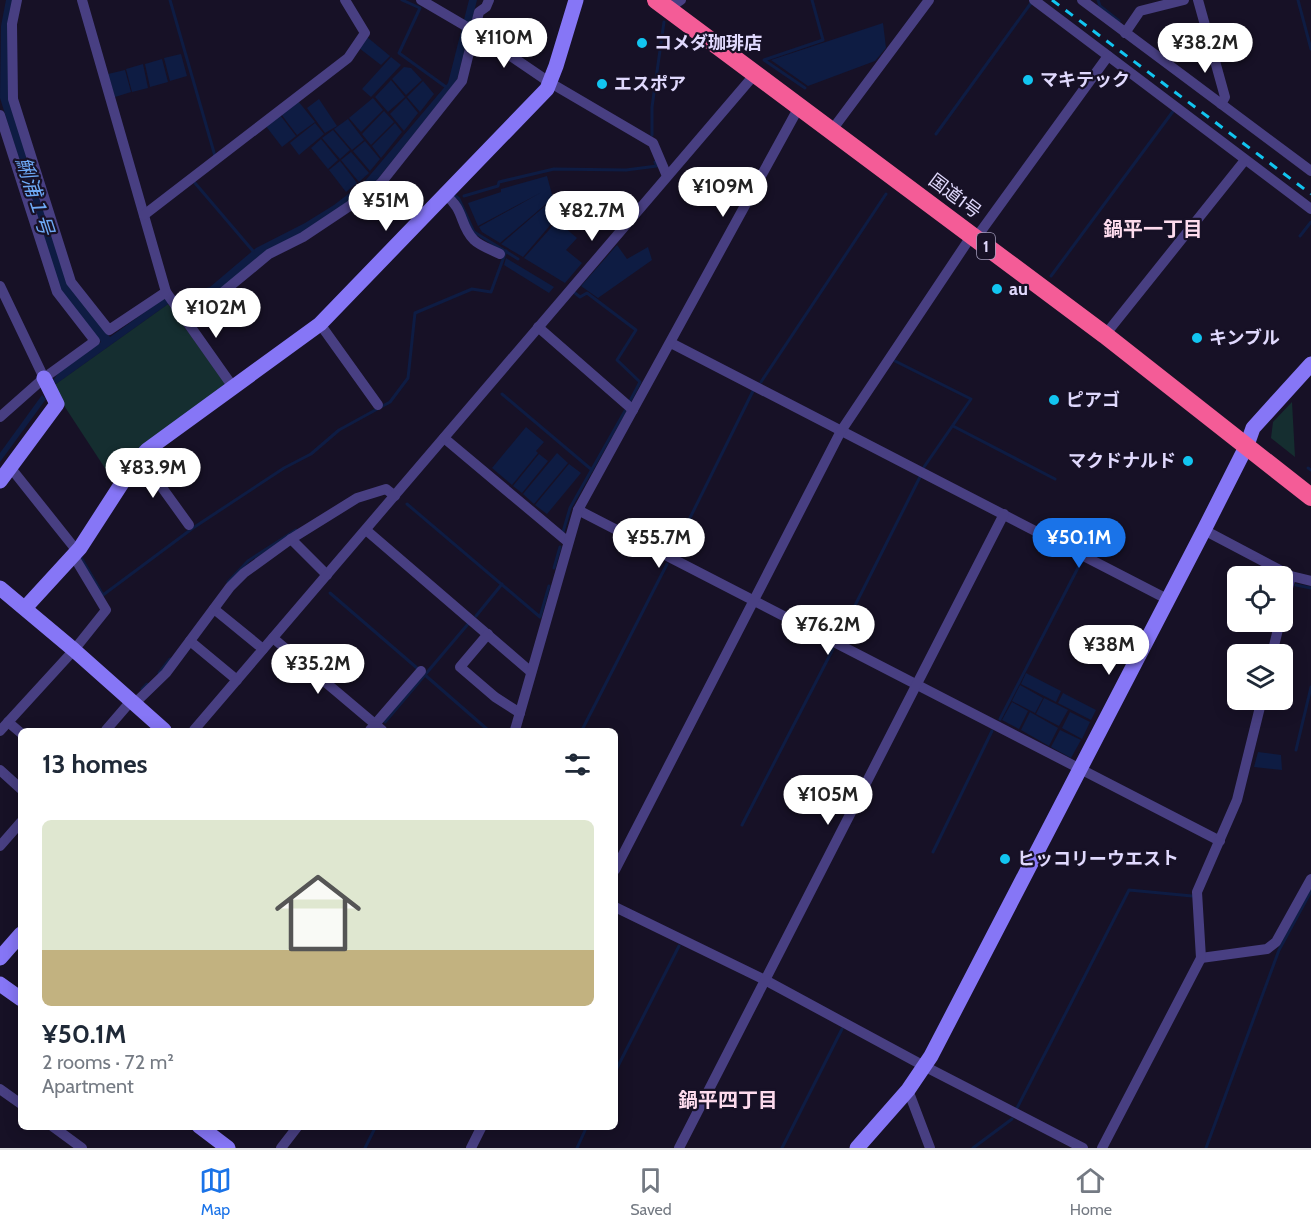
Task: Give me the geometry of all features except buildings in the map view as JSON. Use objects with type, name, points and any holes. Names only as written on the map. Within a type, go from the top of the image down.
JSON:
[{"type":"highway","name":"国道1号","points":[[668,3],[755,74],[1105,335],[1311,497]]},
{"type":"street","points":[[17,0],[12,24],[13,99],[71,282],[109,330],[166,292]]},
{"type":"street","points":[[82,0],[166,292],[233,387]]},
{"type":"street","points":[[144,215],[348,58],[365,33],[345,0]]},
{"type":"street","points":[[421,0],[474,31],[549,82],[653,144],[667,176]]},
{"type":"street","points":[[176,308],[217,297],[269,254],[303,237],[381,183],[458,89],[466,69],[479,12],[486,7],[489,0]]},
{"type":"street","points":[[25,608],[75,553],[147,450],[320,324],[547,89],[576,0]]},
{"type":"street","points":[[831,130],[929,0]]},
{"type":"street","points":[[1034,0],[1311,209]]},
{"type":"street","points":[[1082,0],[1311,171]]},
{"type":"street","points":[[1125,33],[1140,11],[1184,0]]},
{"type":"street","points":[[1198,0],[1225,97],[1221,104]]},
{"type":"street","points":[[618,864],[841,430],[974,237],[1108,56]]},
{"type":"street","points":[[196,728],[755,74]]},
{"type":"street","points":[[516,728],[578,510],[799,107]]},
{"type":"street","points":[[0,114],[57,292],[95,341],[44,378],[0,417]]},
{"type":"street","points":[[1105,335],[1245,160]]},
{"type":"street","points":[[445,195],[456,203],[467,230],[475,241],[500,254]]},
{"type":"street","points":[[0,286],[57,404],[0,481]]},
{"type":"street","points":[[320,324],[378,405]]},
{"type":"street","points":[[538,327],[633,410]]},
{"type":"street","points":[[671,343],[1167,600]]},
{"type":"street","points":[[857,1148],[908,1090],[924,1066],[1204,530],[1253,428],[1311,364]]},
{"type":"street","points":[[444,438],[568,542]]},
{"type":"street","points":[[140,457],[189,525]]},
{"type":"street","points":[[0,731],[74,650],[106,610],[75,553],[10,467]]},
{"type":"street","points":[[108,728],[132,702],[166,673],[243,573],[291,539],[357,498],[386,489],[395,496]]},
{"type":"street","points":[[578,510],[1220,841]]},
{"type":"street","points":[[679,1148],[1004,514]]},
{"type":"street","points":[[366,530],[531,672]]},
{"type":"street","points":[[1204,530],[1272,566]]},
{"type":"street","points":[[291,539],[327,575]]},
{"type":"street","points":[[1293,576],[1311,581]]},
{"type":"street","points":[[0,588],[162,728]]},
{"type":"street","points":[[214,609],[263,649]]},
{"type":"street","points":[[488,634],[460,668],[495,697],[520,713]]},
{"type":"street","points":[[273,638],[375,728]]},
{"type":"street","points":[[190,641],[237,680]]},
{"type":"street","points":[[377,728],[421,671]]},
{"type":"street","points":[[1102,1148],[1201,958],[1197,892],[1237,800],[1259,710]]},
{"type":"street","points":[[8,722],[18,730]]},
{"type":"street","points":[[0,771],[18,786]]},
{"type":"street","points":[[0,846],[18,825]]},
{"type":"street","points":[[1201,958],[1268,949],[1276,942],[1311,879]]},
{"type":"street","points":[[618,908],[765,980],[1083,1148]]},
{"type":"street","points":[[0,958],[18,937]]},
{"type":"street","points":[[0,984],[18,997]]},
{"type":"street","points":[[0,1089],[18,1102]]},
{"type":"street","points":[[908,1090],[930,1148]]},
{"type":"street","points":[[57,1130],[82,1148]]},
{"type":"street","points":[[204,1130],[228,1148]]},
{"type":"street","points":[[281,1148],[295,1130]]},
{"type":"street","points":[[471,1148],[480,1130]]},
{"type":"green space","points":[[168,304],[225,386],[114,482],[53,386]]},
{"type":"green space","points":[[1292,402],[1295,457],[1271,438],[1273,422]]},
{"type":"water","name":"鯏浦１号","points":[[6,0],[13,0],[9,96],[68,285],[110,337],[163,299],[210,287],[256,248],[305,223],[334,205],[365,181],[448,83],[469,0],[477,0],[457,80],[370,187],[214,293],[168,304],[56,384],[53,380],[59,372],[101,342],[60,290],[0,98],[1,26]]},
{"type":"water","points":[[883,23],[886,48],[875,61],[808,86],[771,60]]},
{"type":"water","points":[[367,37],[390,56],[381,65],[359,48]]},
{"type":"water","points":[[181,54],[187,76],[170,81],[164,58]]},
{"type":"water","points":[[391,57],[401,65],[371,97],[362,89]]},
{"type":"water","points":[[162,59],[168,82],[150,87],[145,64]]},
{"type":"water","points":[[143,64],[148,88],[132,92],[126,69]]},
{"type":"water","points":[[404,67],[411,68],[422,80],[406,95],[392,79]]},
{"type":"water","points":[[125,70],[131,92],[115,97],[108,74]]},
{"type":"water","points":[[391,80],[405,97],[388,112],[375,97]]},
{"type":"water","points":[[423,81],[434,94],[420,112],[407,97]]},
{"type":"water","points":[[373,98],[383,110],[361,132],[349,118]]},
{"type":"water","points":[[406,98],[418,113],[404,131],[390,114]]},
{"type":"water","points":[[319,99],[337,126],[325,133],[307,108]]},
{"type":"water","points":[[298,101],[315,122],[297,135],[281,114]]},
{"type":"water","points":[[384,111],[394,122],[371,145],[362,134]]},
{"type":"water","points":[[280,115],[296,136],[282,147],[265,125]]},
{"type":"water","points":[[348,119],[364,140],[352,150],[334,129]]},
{"type":"water","points":[[315,123],[324,134],[299,155],[290,143]]},
{"type":"water","points":[[395,123],[402,132],[381,158],[372,146]]},
{"type":"water","points":[[333,130],[350,150],[340,159],[322,138]]},
{"type":"water","points":[[321,139],[338,160],[328,169],[311,148]]},
{"type":"water","points":[[365,141],[380,159],[370,171],[353,151]]},
{"type":"water","points":[[351,152],[369,173],[359,182],[341,160]]},
{"type":"water","points":[[340,161],[357,183],[346,192],[329,170]]},
{"type":"water","points":[[547,176],[553,198],[500,243],[482,232],[479,227],[542,192],[478,226],[468,203],[501,192],[501,189]]},
{"type":"water","points":[[553,199],[558,216],[523,257],[501,244]]},
{"type":"water","points":[[587,200],[589,205],[564,224],[558,219],[561,215],[558,204]]},
{"type":"water","points":[[557,221],[577,238],[566,250],[582,263],[565,283],[524,258]]},
{"type":"water","points":[[617,245],[627,259],[648,247],[652,260],[598,298],[581,286]]},
{"type":"water","points":[[506,258],[554,287],[549,293],[504,265]]},
{"type":"water","points":[[42,395],[46,399],[0,462],[0,453]]},
{"type":"water","points":[[526,427],[544,442],[512,485],[492,468]]},
{"type":"water","points":[[557,453],[568,463],[534,504],[523,494]]},
{"type":"water","points":[[539,454],[548,461],[522,493],[513,486]]},
{"type":"water","points":[[569,464],[581,473],[547,514],[535,505]]},
{"type":"water","points":[[1026,673],[1061,691],[1056,702],[1021,684]]},
{"type":"water","points":[[1020,685],[1043,698],[1035,713],[1012,701]]},
{"type":"water","points":[[1063,693],[1096,710],[1091,720],[1058,703]]},
{"type":"water","points":[[1044,698],[1068,710],[1059,726],[1036,714]]},
{"type":"water","points":[[1012,702],[1028,711],[1019,729],[1002,720]]},
{"type":"water","points":[[1030,712],[1058,728],[1049,746],[1021,730]]},
{"type":"water","points":[[1070,712],[1090,722],[1082,739],[1062,728]]},
{"type":"water","points":[[1060,730],[1081,740],[1071,758],[1051,747]]},
{"type":"water","points":[[1258,752],[1281,755],[1282,770],[1254,767]]},
{"type":"waterway","points":[[170,0],[215,156]]},
{"type":"waterway","points":[[402,0],[420,8],[399,53],[446,87]]},
{"type":"waterway","points":[[805,88],[764,60],[823,40],[812,0]]},
{"type":"waterway","points":[[1098,0],[1100,6],[1119,21]]},
{"type":"waterway","points":[[1298,0],[1311,49]]},
{"type":"waterway","points":[[936,134],[1031,3]]},
{"type":"waterway","points":[[652,135],[652,107],[664,22]]},
{"type":"waterway","points":[[1051,276],[1174,110]]},
{"type":"waterway","points":[[464,196],[498,186],[499,182],[554,169],[626,170],[657,166],[655,162]]},
{"type":"waterway","points":[[195,183],[253,251]]},
{"type":"waterway","points":[[761,382],[886,194]]},
{"type":"waterway","points":[[454,195],[459,199],[474,232],[518,259]]},
{"type":"waterway","points":[[1300,236],[1311,222]]},
{"type":"waterway","points":[[80,556],[103,595],[193,528],[284,468],[311,454],[339,430],[390,402],[408,378],[415,313],[472,289],[491,292],[506,251]]},
{"type":"waterway","points":[[575,293],[580,297],[587,293],[636,330],[617,360],[640,382],[630,401]]},
{"type":"waterway","points":[[895,361],[971,399],[924,467]]},
{"type":"waterway","points":[[672,554],[753,391]]},
{"type":"waterway","points":[[502,394],[592,470]]},
{"type":"waterway","points":[[563,532],[570,508],[625,411]]},
{"type":"waterway","points":[[953,426],[1055,479]]},
{"type":"waterway","points":[[838,639],[920,477]]},
{"type":"waterway","points":[[407,504],[540,617],[549,586]]},
{"type":"waterway","points":[[228,582],[248,561],[296,530]]},
{"type":"waterway","points":[[554,568],[560,547]]},
{"type":"waterway","points":[[1000,719],[1082,560]]},
{"type":"waterway","points":[[583,728],[667,564]]},
{"type":"waterway","points":[[476,616],[502,584]]},
{"type":"waterway","points":[[1296,585],[1311,588]]},
{"type":"waterway","points":[[330,593],[417,668]]},
{"type":"waterway","points":[[385,722],[468,624]]},
{"type":"waterway","points":[[742,825],[833,649]]},
{"type":"waterway","points":[[159,673],[170,659]]},
{"type":"waterway","points":[[425,675],[486,728]]},
{"type":"waterway","points":[[142,689],[147,684]]},
{"type":"waterway","points":[[1296,750],[1311,687]]},
{"type":"waterway","points":[[933,852],[992,731]]},
{"type":"waterway","points":[[1017,1108],[1129,890],[1192,896]]},
{"type":"waterway","points":[[1206,1148],[1279,950],[1311,891]]},
{"type":"waterway","points":[[618,1066],[679,946]]},
{"type":"waterway","points":[[782,1148],[842,1029]]},
{"type":"waterway","points":[[973,1148],[1012,1119]]},
{"type":"waterway","points":[[365,1148],[374,1130]]},
{"type":"waterway","points":[[577,1148],[585,1130]]},
{"type":"railway","points":[[1052,0],[1311,194]]},
{"type":"place","name":"コメダ珈琲店","points":[[642,43]]},
{"type":"place","name":"マキテック","points":[[1028,80]]},
{"type":"place","name":"エスポア","points":[[602,84]]},
{"type":"place","name":"au","points":[[997,289]]},
{"type":"place","name":"キンブル","points":[[1197,338]]},
{"type":"place","name":"ピアゴ","points":[[1054,400]]},
{"type":"place","name":"マクドナルド","points":[[1188,461]]},
{"type":"place","name":"ヒッコリーウエスト","points":[[1005,859]]},
{"type":"district","name":"鍋平一丁目","points":[[1153,229]]},
{"type":"district","name":"鍋平四丁目","points":[[728,1100]]}]
